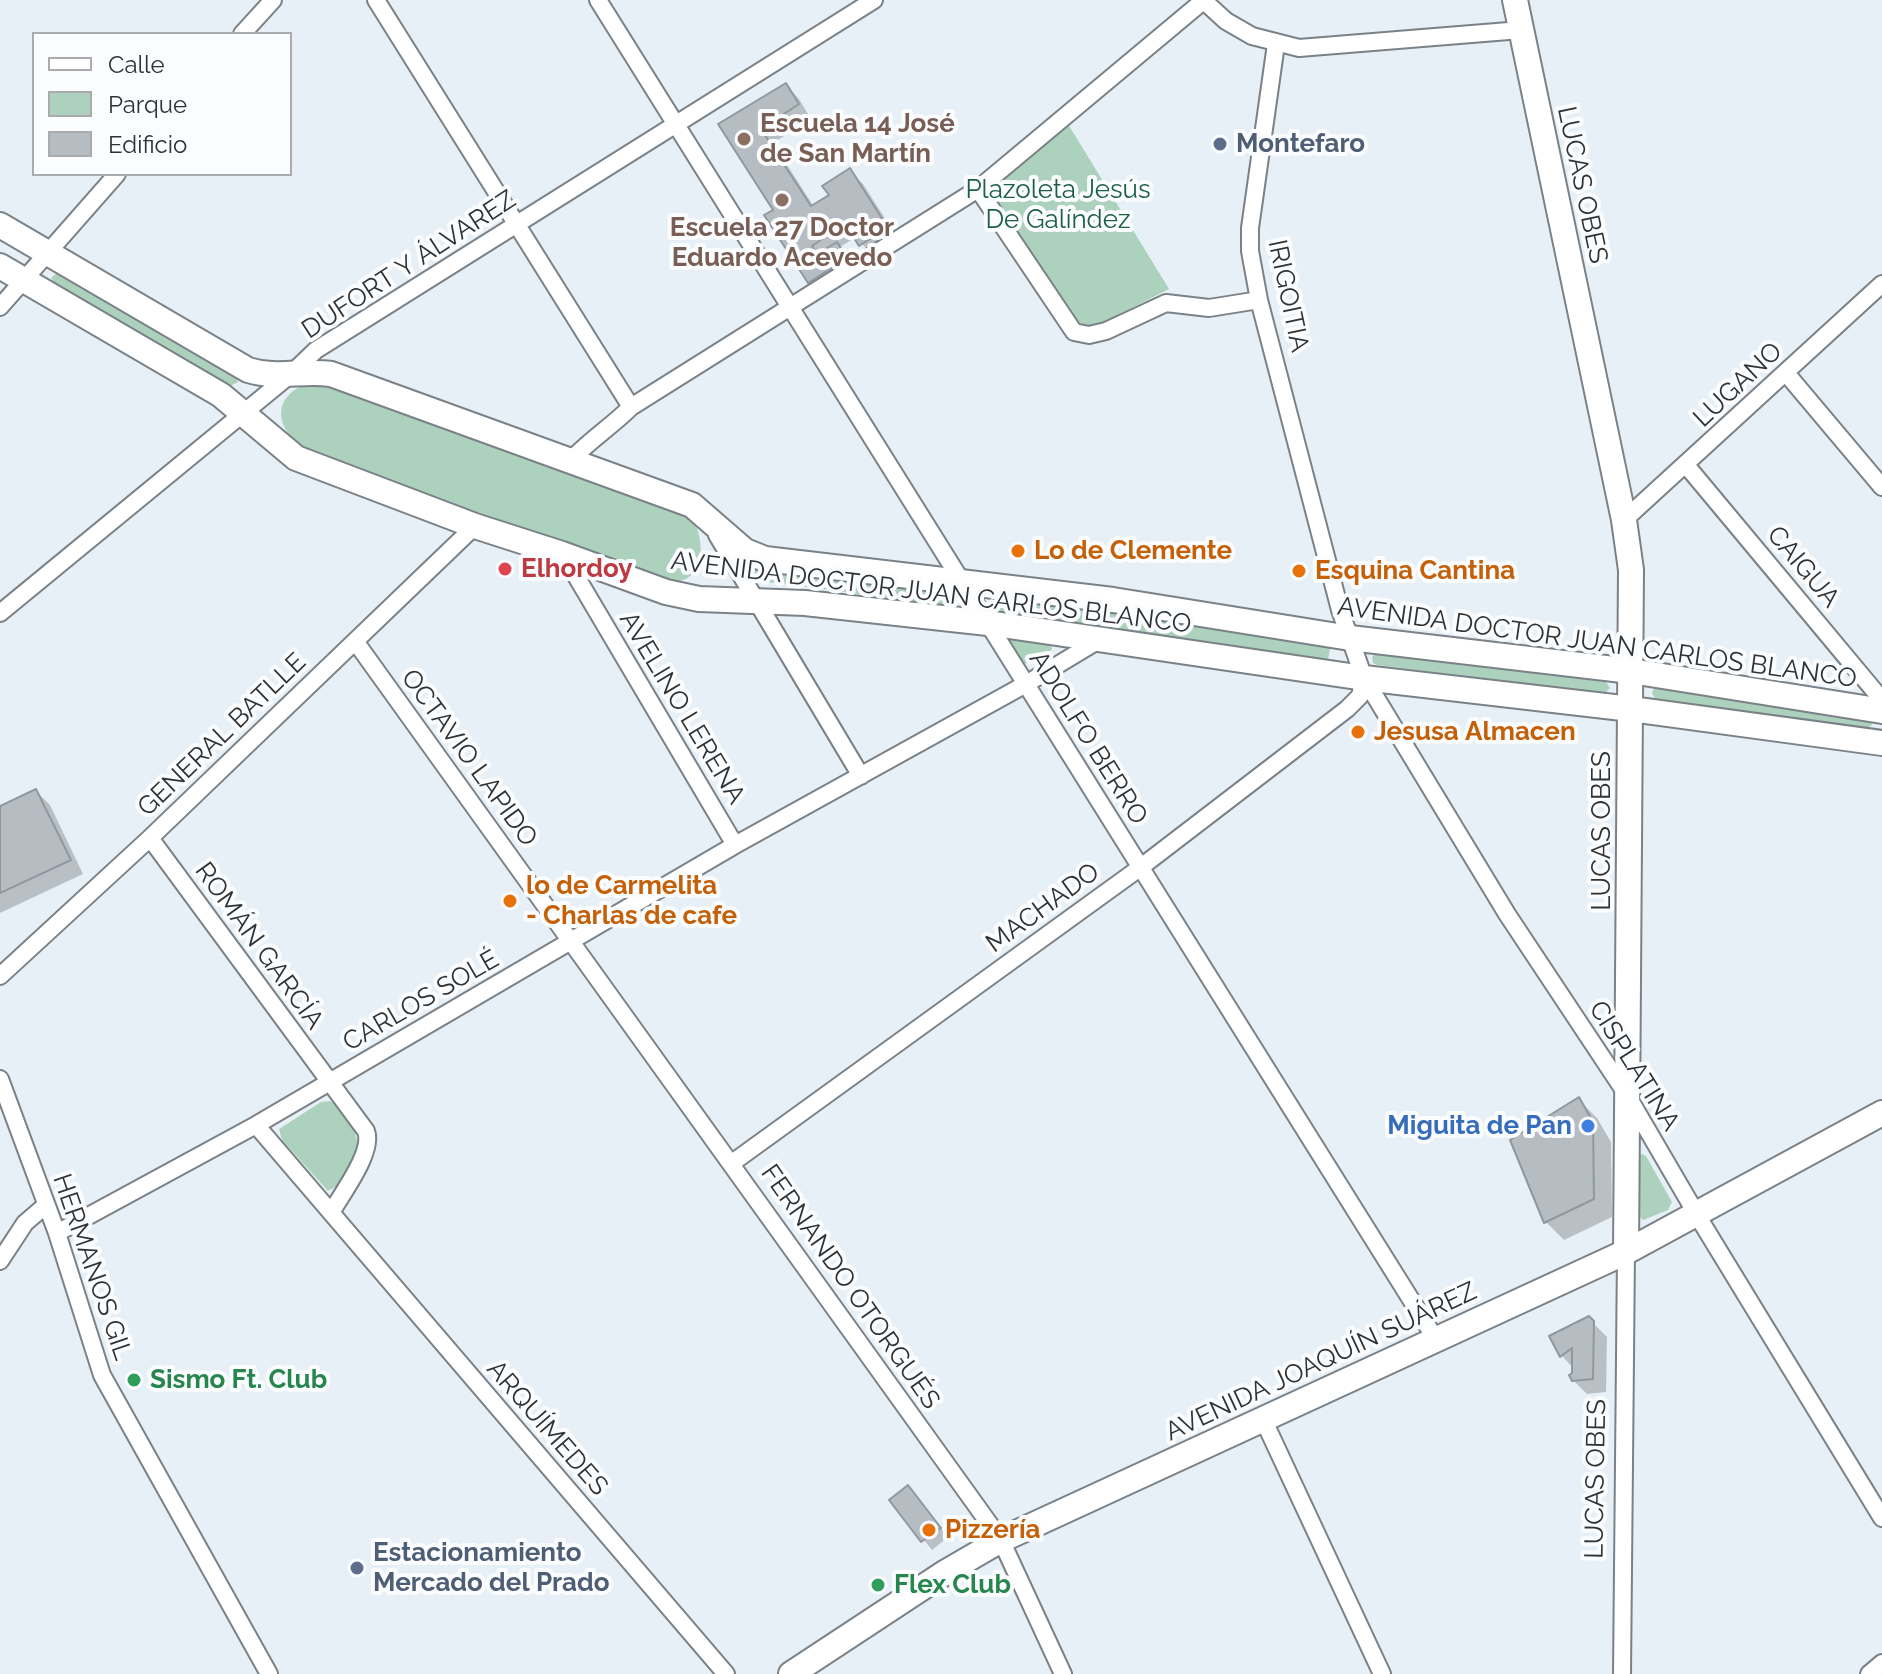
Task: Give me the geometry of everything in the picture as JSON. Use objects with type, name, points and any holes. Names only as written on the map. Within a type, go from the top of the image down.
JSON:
[{"type":"street","points":[[244,32],[273,0]]},
{"type":"street","points":[[376,0],[631,407]]},
{"type":"street","name":"ADOLFO BERRO","points":[[598,0],[1435,1338]]},
{"type":"street","name":"DUFORT Y ÁLVAREZ","points":[[0,613],[291,374],[316,350],[874,0]]},
{"type":"street","points":[[571,460],[631,407],[978,189],[1203,0],[1226,21],[1252,36],[1299,48],[1521,30]]},
{"type":"street","name":"LUCAS OBES","points":[[1515,0],[1624,520],[1631,570],[1622,1674]]},
{"type":"street","name":"IRIGOITIA","points":[[1276,44],[1250,228],[1250,251],[1259,300],[1350,638]]},
{"type":"street","points":[[0,307],[115,176]]},
{"type":"street","points":[[978,189],[1074,332],[1089,335],[1106,331],[1166,303],[1209,308],[1259,300]]},
{"type":"street","name":"AVENIDA DOCTOR JUAN CARLOS BLANCO","points":[[0,225],[248,370],[266,376],[313,372],[331,374],[571,460],[692,505],[745,551],[765,559],[1113,600],[1350,638],[1631,671],[1882,711]]},
{"type":"street","name":"AVENIDA DOCTOR JUAN CARLOS BLANCO","points":[[0,266],[221,395],[296,458],[475,526],[666,592],[699,599],[805,603],[988,623],[1364,678],[1631,709],[1882,743]]},
{"type":"street","name":"LUGANO","points":[[1624,520],[1882,284]]},
{"type":"street","points":[[1786,373],[1882,487]]},
{"type":"street","name":"CAIGUA","points":[[1686,465],[1882,700]]},
{"type":"street","points":[[708,520],[861,776]]},
{"type":"street","name":"GENERAL BATLLE","points":[[0,976],[150,838],[475,526]]},
{"type":"street","name":"AVELINO LERENA","points":[[562,554],[735,845]]},
{"type":"street","name":"CISPLATINA","points":[[1350,638],[1364,678],[1507,914],[1627,1095],[1882,1518]]},
{"type":"street","name":"CARLOS SOLÉ","points":[[57,1233],[256,1125],[735,845],[1026,684],[1099,640]]},
{"type":"street","name":"OCTAVIO LAPIDO","points":[[355,641],[572,942]]},
{"type":"street","name":"MACHADO","points":[[732,1163],[1141,867],[1347,709],[1360,696],[1364,678]]},
{"type":"street","name":"ROMÁN GARCÍA","points":[[150,838],[329,1082]]},
{"type":"street","name":"FERNANDO OTORGUÉS","points":[[572,942],[1001,1540],[1063,1674]]},
{"type":"street","name":"HERMANOS GIL","points":[[0,1079],[57,1233],[102,1375],[269,1674]]},
{"type":"street","points":[[329,1082],[368,1137],[367,1151],[331,1213]]},
{"type":"street","name":"AVENIDA JOAQUÍN SUÁREZ","points":[[791,1674],[946,1572],[1001,1540],[1626,1252],[1882,1113]]},
{"type":"street","name":"ARQUÍMEDES","points":[[256,1125],[726,1674]]},
{"type":"street","points":[[0,1261],[25,1223],[46,1205]]},
{"type":"street","points":[[1264,1421],[1382,1674]]},
{"type":"street","points":[[1869,1674],[1882,1663]]},
{"type":"green space","name":"Plazoleta Jesús De Galíndez","points":[[1068,124],[1169,289],[1096,326],[1074,319],[997,201],[996,192],[1003,178]]},
{"type":"green space","points":[[58,272],[236,377],[238,382],[230,386],[225,384],[54,284],[51,278]]},
{"type":"green space","points":[[316,381],[692,516],[701,551],[695,572],[676,582],[661,581],[304,449],[286,429],[282,409],[292,392]]},
{"type":"green space","points":[[751,565],[950,592],[957,601],[952,606],[752,580],[747,569]]},
{"type":"green space","points":[[997,600],[1087,609],[1330,648],[1328,660],[999,613]]},
{"type":"green space","points":[[1010,638],[1048,642],[1052,648],[1050,653],[1025,664],[1009,644]]},
{"type":"green space","points":[[1378,651],[1606,682],[1610,688],[1604,694],[1377,665],[1372,657]]},
{"type":"green space","points":[[1658,686],[1870,718],[1872,725],[1866,729],[1660,701],[1652,693]]},
{"type":"green space","points":[[330,1101],[354,1130],[359,1147],[339,1185],[328,1191],[282,1140],[279,1129],[321,1102]]},
{"type":"green space","points":[[1642,1154],[1672,1202],[1668,1210],[1643,1220],[1638,1215],[1638,1156]]},
{"type":"building","points":[[786,83],[799,104],[761,129],[811,206],[829,195],[822,186],[850,168],[888,228],[859,246],[844,222],[827,233],[812,246],[817,254],[837,242],[847,258],[808,283],[764,215],[773,210],[718,124]]},
{"type":"building","points":[[36,789],[71,860],[0,893],[0,806]]},
{"type":"building","points":[[1579,1097],[1593,1122],[1594,1199],[1544,1223],[1510,1140]]},
{"type":"building","points":[[1589,1316],[1594,1321],[1593,1379],[1572,1381],[1569,1375],[1572,1373],[1572,1348],[1560,1357],[1549,1336]]},
{"type":"building","points":[[908,1485],[941,1528],[921,1542],[889,1500]]},
{"type":"place","name":"Escuela 14 José de San Martín","points":[[744,139]]},
{"type":"place","name":"Montefaro","points":[[1220,144]]},
{"type":"place","name":"Escuela 27 Doctor Eduardo Acevedo","points":[[782,200]]},
{"type":"place","name":"Lo de Clemente","points":[[1018,551]]},
{"type":"place","name":"Elhordoy","points":[[505,569]]},
{"type":"place","name":"Esquina Cantina","points":[[1299,571]]},
{"type":"place","name":"Jesusa Almacen","points":[[1358,732]]},
{"type":"place","name":"lo de Carmelita - Charlas de cafe","points":[[510,901]]},
{"type":"place","name":"Miguita de Pan","points":[[1588,1126]]},
{"type":"place","name":"Sismo Ft. Club","points":[[134,1380]]},
{"type":"place","name":"Pizzería","points":[[929,1530]]},
{"type":"place","name":"Estacionamiento Mercado del Prado","points":[[357,1568]]},
{"type":"place","name":"Flex Club","points":[[878,1585]]}]
